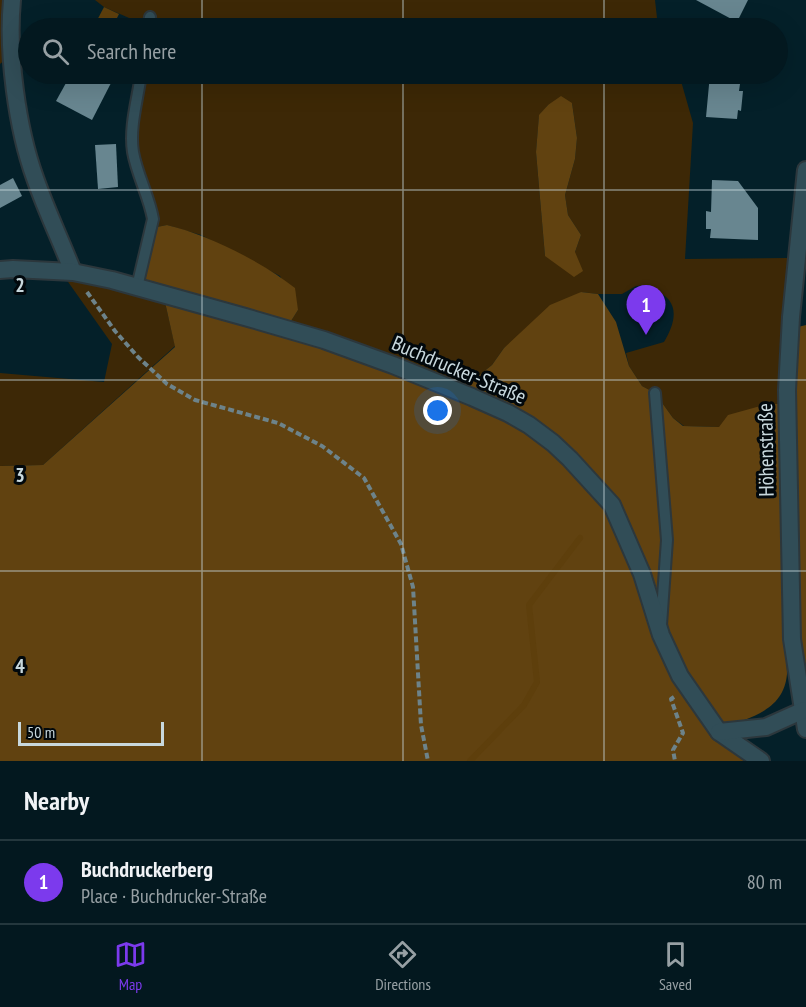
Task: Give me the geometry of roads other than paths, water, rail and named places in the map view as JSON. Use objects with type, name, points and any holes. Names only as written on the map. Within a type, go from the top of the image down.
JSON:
[{"type":"street","points":[[12,0],[10,44],[28,158],[73,272]]},
{"type":"street","name":"Höhenstraße","points":[[806,170],[791,317],[787,390],[792,639],[806,729]]},
{"type":"street","name":"Buchdrucker-Straße","points":[[0,270],[73,272],[137,287],[324,340],[472,397],[529,425],[562,451],[612,505],[642,574],[661,635],[680,676],[719,732],[761,761]]},
{"type":"street","points":[[719,732],[766,727],[804,710]]},
{"type":"lane","points":[[137,287],[153,219],[132,144],[140,84]]},
{"type":"lane","points":[[655,393],[667,540],[661,635]]},
{"type":"waterway","points":[[470,761],[524,705],[537,682],[529,605],[580,538]]},
{"type":"place","name":"Buchdruckerberg","points":[[646,335]]}]
